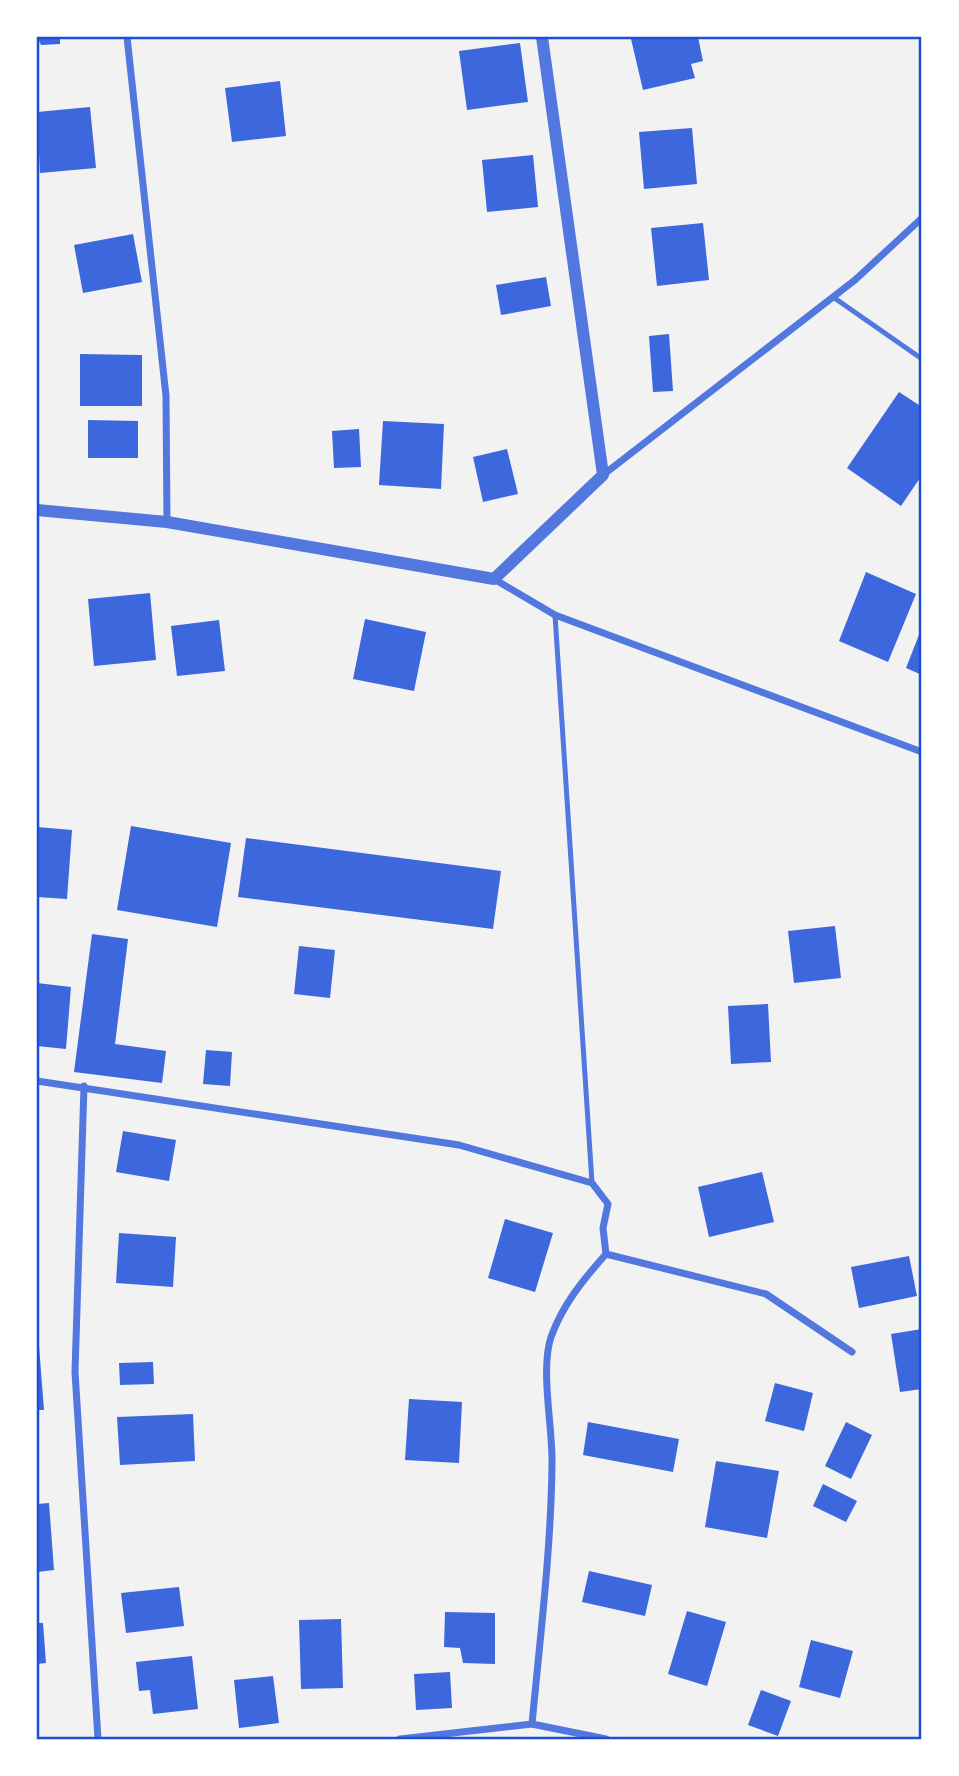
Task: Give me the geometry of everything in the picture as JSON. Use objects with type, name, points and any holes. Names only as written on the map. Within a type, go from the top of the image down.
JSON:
[{"type":"street","points":[[127,37],[166,396],[167,522]]},
{"type":"street","points":[[542,37],[603,475]]},
{"type":"street","points":[[494,579],[603,475],[833,297],[922,218]]},
{"type":"street","points":[[37,509],[167,522],[494,579],[555,615],[922,752]]},
{"type":"street","points":[[37,1081],[458,1144],[592,1183],[608,1204],[603,1228],[606,1254],[572,1292],[550,1340],[548,1390],[552,1460],[551,1514],[533,1724]]},
{"type":"street","points":[[84,1086],[75,1372],[98,1739]]},
{"type":"street","points":[[606,1254],[766,1294],[852,1352]]},
{"type":"street","points":[[400,1739],[533,1724],[606,1739]]},
{"type":"lane","points":[[833,297],[922,359]]},
{"type":"lane","points":[[555,615],[592,1183]]},
{"type":"building","points":[[37,37],[60,37],[60,44],[41,45]]},
{"type":"building","points":[[698,37],[703,61],[691,64],[695,78],[643,90],[631,39]]},
{"type":"building","points":[[520,43],[528,102],[467,110],[459,51]]},
{"type":"building","points":[[280,81],[286,136],[232,142],[225,88]]},
{"type":"building","points":[[90,107],[96,168],[40,173],[37,112]]},
{"type":"building","points":[[692,128],[697,184],[644,189],[639,132]]},
{"type":"building","points":[[533,155],[538,207],[487,212],[482,160]]},
{"type":"building","points":[[703,223],[709,280],[657,286],[651,228]]},
{"type":"building","points":[[133,234],[142,282],[83,293],[74,245]]},
{"type":"building","points":[[546,277],[551,306],[501,315],[496,285]]},
{"type":"building","points":[[669,334],[673,391],[653,392],[649,336]]},
{"type":"building","points":[[80,354],[142,355],[142,406],[80,406]]},
{"type":"building","points":[[899,392],[922,407],[922,475],[901,506],[847,468]]},
{"type":"building","points":[[88,420],[138,421],[138,458],[88,458]]},
{"type":"building","points":[[383,421],[444,424],[441,489],[379,485]]},
{"type":"building","points":[[359,429],[361,467],[334,468],[332,431]]},
{"type":"building","points":[[507,449],[518,494],[483,502],[473,457]]},
{"type":"building","points":[[866,572],[916,594],[888,662],[839,641]]},
{"type":"building","points":[[150,593],[156,660],[94,666],[88,599]]},
{"type":"building","points":[[365,619],[426,632],[414,691],[353,679]]},
{"type":"building","points":[[219,620],[225,671],[177,676],[171,626]]},
{"type":"building","points":[[922,627],[922,675],[906,668]]},
{"type":"building","points":[[131,826],[231,843],[217,927],[117,910]]},
{"type":"building","points":[[37,827],[72,830],[67,899],[37,897]]},
{"type":"building","points":[[246,838],[501,871],[493,929],[238,897]]},
{"type":"building","points":[[835,926],[841,978],[794,983],[788,931]]},
{"type":"building","points":[[92,934],[128,939],[115,1044],[166,1051],[162,1083],[74,1072]]},
{"type":"building","points":[[299,946],[335,950],[330,998],[294,994]]},
{"type":"building","points":[[37,983],[71,987],[66,1049],[37,1046]]},
{"type":"building","points":[[768,1004],[771,1062],[731,1064],[728,1006]]},
{"type":"building","points":[[206,1050],[232,1052],[230,1086],[203,1084]]},
{"type":"building","points":[[123,1131],[176,1140],[169,1181],[116,1172]]},
{"type":"building","points":[[762,1172],[774,1222],[709,1237],[698,1187]]},
{"type":"building","points":[[505,1219],[553,1233],[535,1292],[488,1278]]},
{"type":"building","points":[[119,1233],[176,1237],[173,1287],[116,1283]]},
{"type":"building","points":[[909,1256],[917,1296],[859,1308],[851,1267]]},
{"type":"building","points":[[922,1329],[922,1389],[900,1392],[891,1334]]},
{"type":"building","points":[[39,1346],[44,1410],[37,1410]]},
{"type":"building","points":[[153,1362],[154,1384],[120,1385],[119,1363]]},
{"type":"building","points":[[775,1383],[813,1393],[804,1431],[765,1421]]},
{"type":"building","points":[[409,1399],[462,1402],[459,1463],[405,1460]]},
{"type":"building","points":[[193,1414],[195,1461],[120,1465],[117,1417]]},
{"type":"building","points":[[588,1422],[679,1439],[673,1472],[583,1455]]},
{"type":"building","points":[[846,1422],[872,1435],[851,1479],[825,1466]]},
{"type":"building","points":[[716,1461],[779,1471],[767,1538],[705,1527]]},
{"type":"building","points":[[823,1484],[857,1501],[846,1522],[813,1506]]},
{"type":"building","points":[[49,1503],[54,1570],[37,1572],[37,1504]]},
{"type":"building","points":[[589,1571],[652,1585],[645,1616],[582,1602]]},
{"type":"building","points":[[179,1587],[184,1626],[126,1633],[121,1593]]},
{"type":"building","points":[[687,1611],[726,1622],[707,1686],[668,1674]]},
{"type":"building","points":[[445,1612],[495,1613],[495,1664],[463,1663],[460,1648],[444,1647]]},
{"type":"building","points":[[341,1619],[343,1688],[301,1689],[299,1620]]},
{"type":"building","points":[[37,1623],[43,1623],[46,1663],[37,1664]]},
{"type":"building","points":[[811,1640],[853,1651],[840,1698],[799,1687]]},
{"type":"building","points":[[192,1656],[198,1709],[153,1714],[150,1690],[139,1691],[136,1662]]},
{"type":"building","points":[[450,1672],[452,1708],[416,1710],[414,1674]]},
{"type":"building","points":[[273,1676],[279,1723],[239,1728],[234,1680]]},
{"type":"building","points":[[761,1690],[791,1701],[778,1736],[748,1725]]}]
